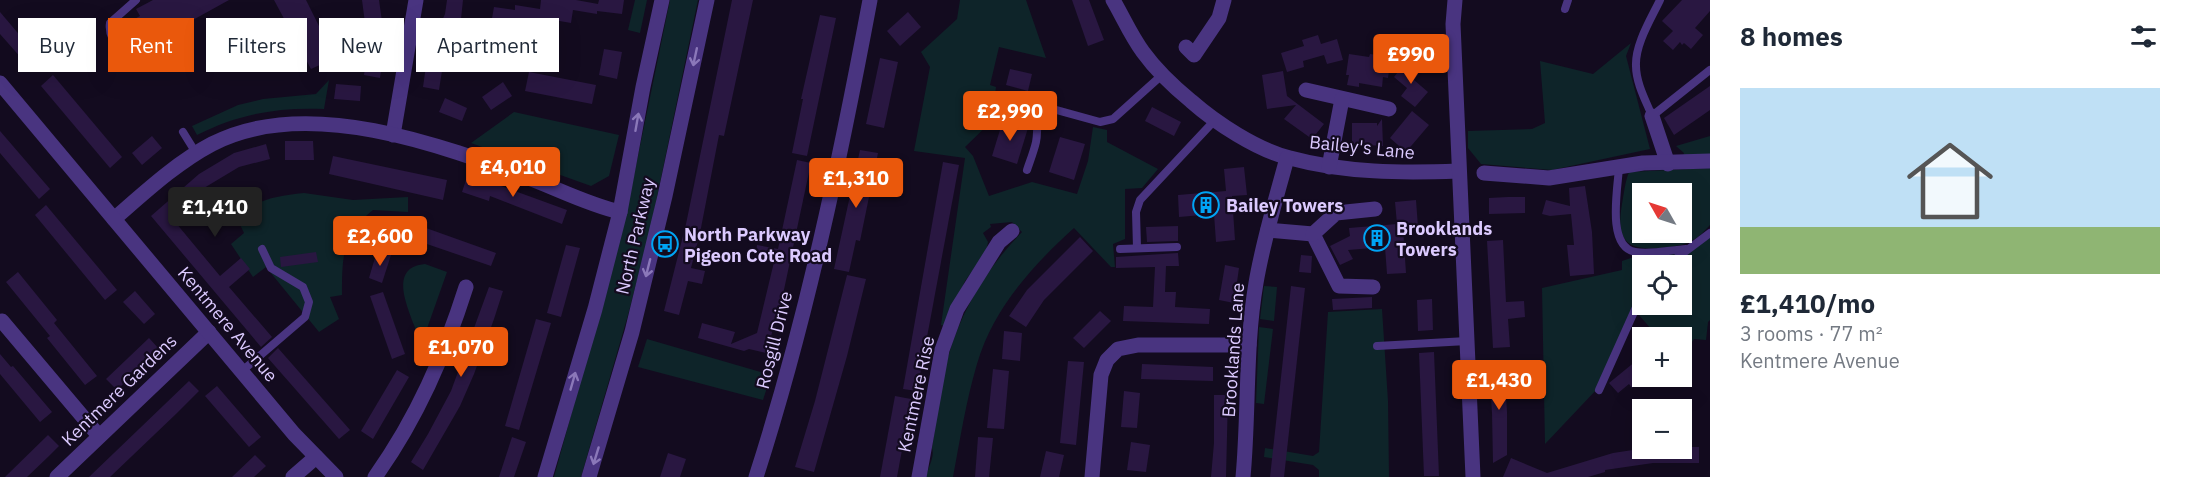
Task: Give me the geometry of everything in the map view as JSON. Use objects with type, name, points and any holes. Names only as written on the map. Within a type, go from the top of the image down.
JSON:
[{"type":"street","points":[[393,135],[416,0]]},
{"type":"street","name":"North Parkway","points":[[545,477],[595,309],[620,212],[662,0]]},
{"type":"street","name":"North Parkway","points":[[589,477],[638,310],[707,0]]},
{"type":"street","name":"Rosgill Drive","points":[[756,477],[782,389],[820,240],[870,0]]},
{"type":"street","name":"Bailey's Lane","points":[[1113,0],[1143,52],[1175,88],[1214,121],[1248,140],[1287,158],[1329,167],[1396,173],[1458,171]]},
{"type":"street","points":[[1186,47],[1194,55],[1219,18],[1224,0]]},
{"type":"street","points":[[1455,0],[1452,24],[1473,477]]},
{"type":"street","name":"Kentmere Avenue","points":[[0,83],[242,372],[336,477]]},
{"type":"street","points":[[1306,90],[1389,109]]},
{"type":"street","points":[[1329,167],[1342,99]]},
{"type":"street","points":[[1652,116],[1668,164]]},
{"type":"street","points":[[114,219],[196,153],[234,135],[266,126],[300,124],[393,135],[464,154],[620,212]]},
{"type":"street","name":"Brooklands Lane","points":[[1244,477],[1249,345],[1256,285],[1287,158]]},
{"type":"street","points":[[1484,172],[1549,178],[1643,163],[1710,161]]},
{"type":"street","points":[[1268,230],[1313,234],[1336,213],[1375,209]]},
{"type":"street","name":"Kentmere Rise","points":[[919,477],[942,350],[957,309],[999,242],[1012,231]]},
{"type":"street","points":[[1313,234],[1339,286],[1373,286]]},
{"type":"street","points":[[375,477],[411,422],[432,379],[452,332],[466,287]]},
{"type":"street","points":[[3,321],[99,436]]},
{"type":"street","name":"Kentmere Gardens","points":[[57,477],[209,332]]},
{"type":"street","points":[[1092,477],[1101,375],[1107,360],[1118,349],[1138,345],[1249,345]]},
{"type":"street","points":[[293,477],[316,457]]},
{"type":"lane","points":[[115,18],[136,0]]},
{"type":"lane","points":[[1565,9],[1568,0]]},
{"type":"lane","points":[[1660,0],[1645,32],[1636,66],[1641,88],[1652,116],[1710,70]]},
{"type":"lane","points":[[1002,95],[1107,122],[1163,75]]},
{"type":"lane","points":[[1027,171],[1037,139],[1036,123],[1039,117],[1050,108]]},
{"type":"lane","points":[[1137,248],[1136,212],[1140,200],[1214,121]]},
{"type":"lane","points":[[183,132],[196,153]]},
{"type":"lane","points":[[1619,167],[1616,225],[1618,238],[1625,247],[1634,252],[1686,249]]},
{"type":"lane","points":[[1679,255],[1710,233]]},
{"type":"lane","points":[[1120,249],[1177,247]]},
{"type":"lane","points":[[242,372],[305,317],[308,310],[309,302],[303,287],[272,268],[262,249]]},
{"type":"lane","points":[[1599,390],[1633,315]]},
{"type":"lane","points":[[1377,346],[1467,341]]},
{"type":"green space","points":[[635,0],[647,0],[640,33],[628,30]]},
{"type":"green space","points":[[670,0],[698,0],[651,226],[581,477],[554,477],[625,219]]},
{"type":"green space","points":[[960,0],[1026,0],[1046,58],[999,47],[990,85],[996,87],[994,101],[1000,103],[996,117],[965,147],[973,156],[989,196],[1032,182],[1077,194],[1088,161],[1093,127],[1107,130],[1107,142],[1158,169],[1142,188],[1125,189],[1125,239],[1113,244],[1115,267],[1111,267],[1074,228],[1043,258],[1016,290],[993,325],[977,364],[966,406],[953,477],[926,477],[933,455],[932,448],[943,379],[954,339],[977,290],[1022,232],[1012,222],[990,224],[991,227],[983,233],[988,242],[986,252],[965,281],[944,326],[941,325],[965,158],[914,151],[930,67],[921,52],[957,19]]},
{"type":"green space","points":[[1631,43],[1626,56],[1650,149],[1552,170],[1481,164],[1468,148],[1468,131],[1532,129],[1545,123],[1540,61],[1593,74]]},
{"type":"green space","points":[[329,80],[324,109],[291,109],[259,113],[228,122],[197,135],[192,126],[238,105],[263,99],[316,94]]},
{"type":"green space","points":[[514,112],[619,135],[609,176],[591,186],[471,143]]},
{"type":"green space","points":[[1710,136],[1710,154],[1683,156],[1684,153],[1676,146]]},
{"type":"green space","points":[[1710,168],[1710,225],[1692,241],[1692,183],[1632,183],[1632,243],[1686,243],[1661,248],[1631,245],[1622,234],[1620,226],[1629,172]]},
{"type":"green space","points":[[304,193],[353,200],[408,197],[408,212],[373,210],[355,228],[346,247],[342,269],[342,295],[330,297],[339,319],[319,332],[266,267],[253,277],[231,244],[244,233],[236,216],[268,199]]},
{"type":"green space","points":[[1710,236],[1710,320],[1706,340],[1694,339],[1692,342],[1692,327],[1649,327],[1639,315],[1692,315],[1692,255],[1686,255]]},
{"type":"green space","points":[[1679,252],[1675,255],[1640,255]]},
{"type":"green space","points":[[1632,258],[1632,311],[1597,389],[1545,444],[1542,288],[1622,270],[1622,261]]},
{"type":"green space","points":[[425,264],[447,272],[424,337],[437,344],[429,365],[403,288],[407,272]]},
{"type":"green space","points":[[1264,286],[1277,287],[1274,321],[1260,319]]},
{"type":"green space","points":[[1382,309],[1388,401],[1389,477],[1319,477],[1319,470],[1313,465],[1264,457],[1265,448],[1313,456],[1319,452],[1328,312]]},
{"type":"green space","points":[[1259,327],[1273,329],[1264,404],[1256,403]]},
{"type":"green space","points":[[647,339],[771,375],[763,400],[638,367]]},
{"type":"building","points":[[153,0],[229,0],[194,19],[136,18],[140,16],[136,9]]},
{"type":"building","points":[[274,0],[306,0],[319,26],[319,65],[311,69],[307,62],[307,18],[284,18]]},
{"type":"building","points":[[362,0],[379,0],[382,18],[364,18]]},
{"type":"building","points":[[447,0],[463,0],[461,18],[443,18]]},
{"type":"building","points":[[541,0],[576,0],[598,4],[599,0],[624,0],[622,14],[597,11],[597,14],[573,10],[571,23],[559,21],[559,18],[492,18],[494,7],[515,10],[515,5],[540,9]]},
{"type":"building","points":[[732,0],[753,0],[724,136],[719,135],[691,268],[705,271],[702,284],[688,281],[679,315],[664,311],[686,224]]},
{"type":"building","points":[[1072,0],[1089,0],[1104,40],[1088,46]]},
{"type":"building","points":[[1682,0],[1710,0],[1710,11],[1695,28],[1703,35],[1691,49],[1680,42],[1673,50],[1663,41],[1673,31],[1662,21]]},
{"type":"building","points":[[0,12],[18,33],[18,54],[0,34]]},
{"type":"building","points":[[908,12],[921,27],[900,46],[887,31]]},
{"type":"building","points":[[820,15],[836,18],[807,156],[792,153],[803,99],[801,99]]},
{"type":"building","points":[[1318,35],[1321,44],[1337,39],[1343,60],[1327,64],[1324,55],[1303,61],[1304,67],[1287,72],[1281,53],[1304,46],[1302,40]]},
{"type":"building","points":[[604,49],[622,52],[617,79],[599,75]]},
{"type":"building","points":[[1349,54],[1391,57],[1388,78],[1383,77],[1382,87],[1359,83],[1359,87],[1347,85]]},
{"type":"building","points":[[880,58],[898,62],[884,128],[866,124]]},
{"type":"building","points":[[1406,62],[1419,73],[1414,80],[1428,92],[1415,107],[1401,96],[1407,88],[1394,77]]},
{"type":"building","points":[[1010,69],[1032,74],[1028,91],[1006,85]]},
{"type":"building","points":[[1283,71],[1287,96],[1324,124],[1312,139],[1284,119],[1296,105],[1267,109],[1262,75]]},
{"type":"building","points":[[364,72],[381,72],[380,78],[364,75]]},
{"type":"building","points":[[425,72],[442,72],[439,90],[423,87]]},
{"type":"building","points":[[529,72],[596,85],[592,104],[525,91]]},
{"type":"building","points":[[53,75],[122,157],[110,168],[41,86]]},
{"type":"building","points":[[503,82],[512,96],[491,110],[482,97]]},
{"type":"building","points":[[336,84],[361,86],[360,101],[334,99]]},
{"type":"building","points":[[1710,86],[1710,110],[1674,135],[1664,118]]},
{"type":"building","points":[[445,98],[467,108],[462,121],[439,112]]},
{"type":"building","points":[[1152,107],[1181,122],[1174,136],[1145,121]]},
{"type":"building","points":[[1412,111],[1429,125],[1406,152],[1390,138]]},
{"type":"building","points":[[1382,119],[1383,146],[1352,144],[1352,123],[1377,123],[1377,126]]},
{"type":"building","points":[[1003,120],[1028,128],[1017,164],[992,156]]},
{"type":"building","points":[[0,131],[50,189],[39,199],[0,153]]},
{"type":"building","points":[[152,136],[162,148],[142,165],[132,153]]},
{"type":"building","points":[[1060,137],[1085,144],[1074,180],[1049,172]]},
{"type":"building","points":[[285,141],[313,141],[314,160],[285,160]]},
{"type":"building","points":[[266,144],[270,159],[239,167],[199,191],[171,217],[220,276],[241,258],[250,269],[229,287],[272,337],[261,347],[151,216],[199,174],[234,153]]},
{"type":"building","points":[[860,150],[878,153],[860,241],[856,240],[849,272],[834,269]]},
{"type":"building","points":[[333,156],[447,180],[443,200],[329,174]]},
{"type":"building","points":[[797,160],[811,163],[782,299],[766,353],[749,349],[744,351],[698,338],[702,323],[735,332],[731,344],[757,333],[774,262],[755,258],[757,245],[778,249]]},
{"type":"building","points":[[943,162],[959,165],[917,391],[903,389]]},
{"type":"building","name":"Bailey Towers","points":[[1244,167],[1247,195],[1232,196],[1235,240],[1216,242],[1214,214],[1179,217],[1178,195],[1226,191],[1224,169]]},
{"type":"building","points":[[468,174],[567,210],[562,224],[490,196],[489,201],[462,192]]},
{"type":"building","points":[[1585,186],[1592,232],[1594,274],[1570,276],[1567,245],[1574,245],[1571,214],[1550,216],[1542,214],[1546,200],[1570,206],[1569,188]]},
{"type":"building","points":[[1525,197],[1525,213],[1489,214],[1489,198]]},
{"type":"building","name":"Brooklands Towers","points":[[1416,200],[1418,227],[1403,228],[1406,273],[1387,274],[1385,247],[1348,250],[1353,259],[1340,265],[1330,246],[1350,236],[1349,228],[1397,224],[1395,202]]},
{"type":"building","points":[[46,205],[117,290],[105,300],[35,215]]},
{"type":"building","points":[[1178,226],[1178,241],[1147,242],[1146,227]]},
{"type":"building","points":[[426,228],[496,253],[491,266],[424,243],[395,249],[392,235]]},
{"type":"building","points":[[1080,237],[1093,251],[1044,300],[1026,327],[1009,316],[1027,290]]},
{"type":"building","points":[[1503,240],[1506,302],[1524,301],[1525,317],[1508,319],[1510,347],[1493,348],[1487,241]]},
{"type":"building","points":[[566,245],[580,248],[561,317],[547,313]]},
{"type":"building","points":[[377,251],[391,255],[382,283],[369,278]]},
{"type":"building","points":[[316,252],[318,262],[281,267],[280,257]]},
{"type":"building","points":[[1178,253],[1179,266],[1166,266],[1165,292],[1176,292],[1175,307],[1210,309],[1209,324],[1123,321],[1124,306],[1153,307],[1155,267],[1116,268],[1116,257]]},
{"type":"building","points":[[1301,255],[1312,256],[1311,273],[1299,272]]},
{"type":"building","points":[[1225,265],[1239,268],[1234,303],[1219,300]]},
{"type":"building","points":[[18,272],[57,320],[54,323],[97,376],[85,385],[47,338],[50,336],[6,282]]},
{"type":"building","points":[[847,275],[866,279],[814,472],[795,467],[815,401]]},
{"type":"building","points":[[1291,286],[1305,288],[1284,477],[1270,477]]},
{"type":"building","points":[[489,287],[503,291],[494,319],[460,406],[423,470],[411,462],[451,391]]},
{"type":"building","points":[[135,291],[155,314],[144,324],[123,302]]},
{"type":"building","points":[[383,292],[405,354],[392,359],[370,296]]},
{"type":"building","points":[[1372,297],[1372,308],[1333,310],[1332,299]]},
{"type":"building","points":[[1432,299],[1433,330],[1418,331],[1417,300]]},
{"type":"building","points":[[1100,311],[1111,321],[1084,348],[1073,338]]},
{"type":"building","points":[[536,319],[551,323],[519,430],[505,426]]},
{"type":"building","points":[[1004,331],[1022,333],[1020,361],[1002,359]]},
{"type":"building","points":[[149,338],[159,349],[117,390],[106,379]]},
{"type":"building","points":[[278,348],[350,430],[339,439],[268,358]]},
{"type":"building","points":[[1434,352],[1439,476],[1424,476],[1419,353]]},
{"type":"building","points":[[0,354],[52,412],[40,422],[0,374]]},
{"type":"building","points":[[1068,361],[1084,362],[1076,445],[1060,443]]},
{"type":"building","points":[[1142,364],[1213,367],[1213,381],[1141,379]]},
{"type":"building","points":[[1504,364],[1507,455],[1493,463],[1489,365]]},
{"type":"building","points":[[1632,364],[1632,388],[1629,384],[1618,393],[1609,383]]},
{"type":"building","points":[[993,369],[1009,371],[1004,429],[987,428]]},
{"type":"building","points":[[397,370],[409,377],[373,439],[361,431]]},
{"type":"building","points":[[189,381],[199,391],[177,413],[110,477],[89,477]]},
{"type":"building","points":[[217,386],[261,437],[249,447],[205,396]]},
{"type":"building","points":[[1124,391],[1140,393],[1137,428],[1121,427]]},
{"type":"building","points":[[1214,395],[1228,395],[1226,477],[1211,477]]},
{"type":"building","points":[[895,396],[911,399],[897,477],[880,477]]},
{"type":"building","points":[[48,435],[59,446],[49,456],[27,477],[5,477]]},
{"type":"building","points":[[512,437],[526,442],[514,477],[499,477]]},
{"type":"building","points":[[978,437],[993,438],[989,477],[975,477]]},
{"type":"building","points":[[1131,442],[1150,445],[1146,472],[1127,470]]},
{"type":"building","points":[[1692,447],[1699,447],[1699,463],[1653,463],[1605,470],[1605,472],[1588,477],[1503,477],[1511,458],[1547,473],[1613,453],[1632,450],[1632,459],[1692,459]]},
{"type":"building","points":[[1046,451],[1064,455],[1059,477],[1040,477]]},
{"type":"building","points":[[668,453],[686,459],[680,477],[660,477]]},
{"type":"building","points":[[255,455],[266,466],[254,477],[232,477]]},
{"type":"place","name":"Bailey Towers","points":[[1206,205]]},
{"type":"place","name":"Brooklands Towers","points":[[1377,238]]},
{"type":"place","name":"North Parkway Pigeon Cote Road","points":[[665,244]]}]
